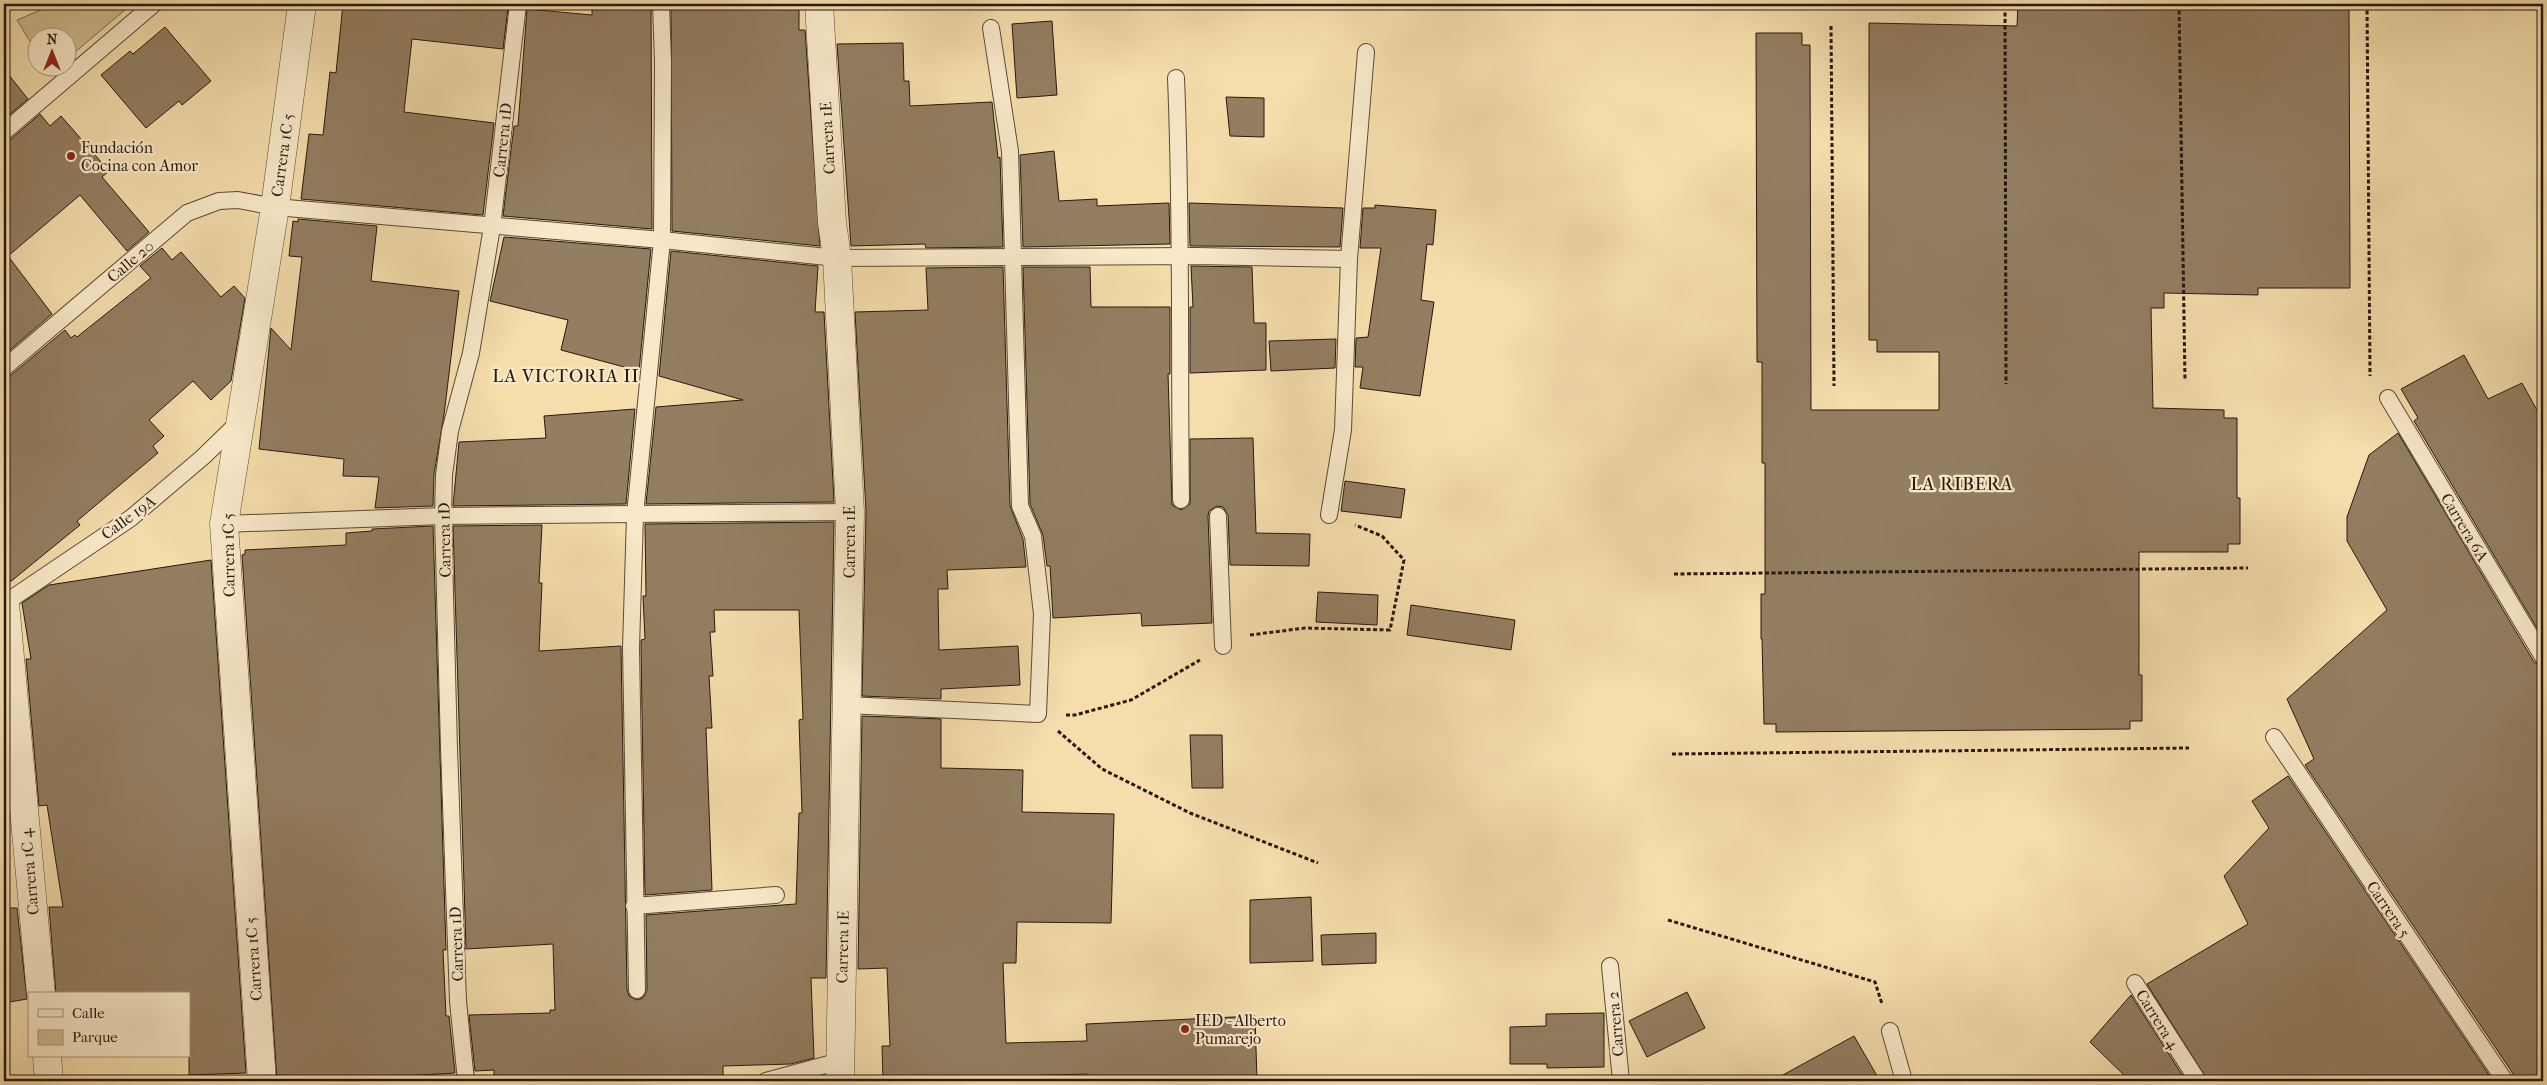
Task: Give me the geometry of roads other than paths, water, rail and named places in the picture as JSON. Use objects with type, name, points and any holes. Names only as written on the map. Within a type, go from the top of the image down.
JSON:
[{"type":"street","name":"Carrera 1C 5","points":[[262,1081],[224,524],[276,207],[302,4]]},
{"type":"street","name":"Carrera 1E","points":[[819,4],[832,222],[837,258],[850,512],[840,1071]]},
{"type":"street","name":"Carrera 1C 4","points":[[5,616],[41,992]]},
{"type":"street","points":[[47,1058],[49,1081]]},
{"type":"lane","points":[[4,132],[154,4]]},
{"type":"lane","name":"Carrera 1D","points":[[466,1081],[458,1001],[443,516],[444,475],[450,431],[471,353],[492,227],[518,4]]},
{"type":"lane","points":[[638,990],[634,906],[631,648],[635,515],[662,240],[663,62],[661,4]]},
{"type":"lane","points":[[846,705],[1038,714],[1042,614],[1034,536],[1020,506],[1010,151],[991,28]]},
{"type":"lane","points":[[1329,515],[1343,430],[1349,259],[1366,52]]},
{"type":"lane","points":[[1176,78],[1180,174],[1181,500]]},
{"type":"lane","name":"Calle 20","points":[[4,368],[187,213],[219,201],[238,200],[276,207],[492,227],[662,240],[837,258],[1179,256],[1349,259]]},
{"type":"lane","name":"Carrera 6A","points":[[2388,398],[2543,657]]},
{"type":"lane","name":"Calle 19A","points":[[5,616],[131,518],[202,457],[241,420]]},
{"type":"lane","points":[[224,524],[443,516],[850,512]]},
{"type":"lane","points":[[1218,516],[1223,646]]},
{"type":"lane","name":"Carrera 5","points":[[2274,737],[2505,1081]]},
{"type":"lane","points":[[634,906],[776,894]]},
{"type":"lane","name":"Carrera 2","points":[[1610,966],[1621,1081]]},
{"type":"lane","name":"Carrera 4","points":[[2135,983],[2198,1081]]},
{"type":"lane","points":[[1890,1031],[1904,1081]]},
{"type":"lane","points":[[766,1081],[840,1071]]},
{"type":"place","name":"Fundación Cocina con Amor","points":[[71,156]]},
{"type":"place","name":"IED - Alberto Pumarejo","points":[[1185,1029]]},
{"type":"district","name":"LA VICTORIA II","points":[[566,376]]},
{"type":"district","name":"LA RIBERA","points":[[1962,484]]}]
